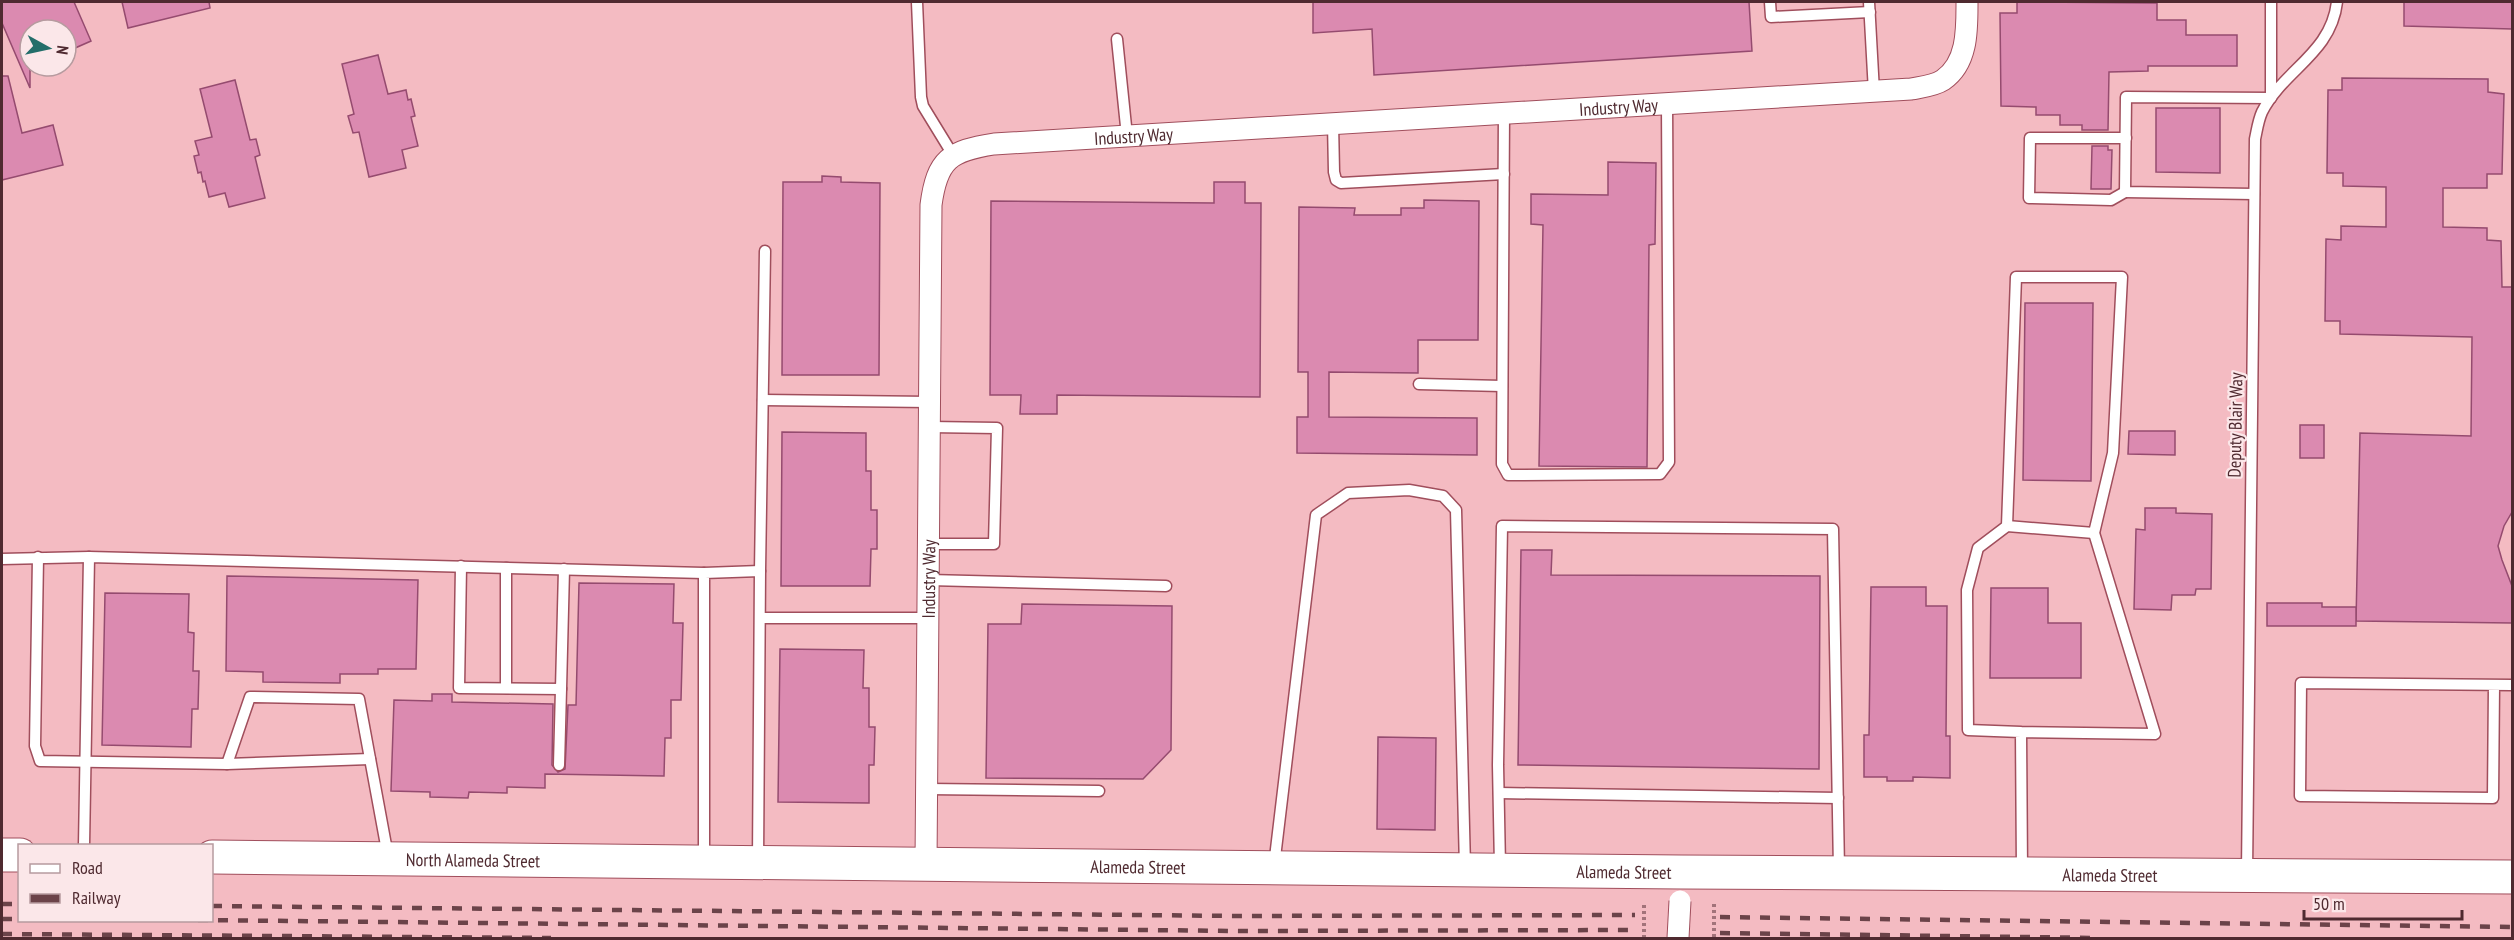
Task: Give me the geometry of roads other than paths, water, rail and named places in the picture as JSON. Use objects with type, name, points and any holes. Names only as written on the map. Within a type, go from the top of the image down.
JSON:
[{"type":"main road","points":[[2,855],[18,855]]},
{"type":"main road","name":"North Alameda Street","points":[[213,857],[733,862]]},
{"type":"main road","name":"Alameda Street","points":[[733,862],[1500,870],[1680,887],[1839,873],[2512,877]]},
{"type":"street","name":"Industry Way","points":[[926,865],[931,205],[934,185],[942,169],[953,155],[972,148],[994,144],[1911,89],[1942,81],[1961,58],[1965,44],[1967,2]]},
{"type":"street","points":[[1678,939],[1680,887]]},
{"type":"lane","points":[[917,2],[923,106],[953,155]]},
{"type":"lane","points":[[1770,2],[1771,18],[1869,7],[1874,92]]},
{"type":"lane","points":[[2125,192],[2126,97],[2271,98],[2271,2]]},
{"type":"lane","name":"Deputy Blair Way","points":[[2247,875],[2255,139],[2263,112],[2271,98],[2323,42],[2331,27],[2337,2]]},
{"type":"lane","points":[[1117,39],[1127,136]]},
{"type":"lane","points":[[1504,112],[1502,464],[1508,475],[1660,474],[1669,462],[1667,103]]},
{"type":"lane","points":[[1333,123],[1334,172],[1336,180],[1341,183],[1504,174]]},
{"type":"lane","points":[[2126,138],[2030,138],[2029,198],[2110,200],[2125,192],[2254,194]]},
{"type":"lane","points":[[733,862],[761,618],[765,251]]},
{"type":"lane","points":[[2007,526],[2016,277],[2122,277],[2113,453],[2094,533],[2155,734],[1968,730],[1967,590],[1978,549],[2007,526],[2094,533]]},
{"type":"lane","points":[[1419,384],[1502,386]]},
{"type":"lane","points":[[763,400],[930,402]]},
{"type":"lane","points":[[929,544],[994,544],[996,428],[930,427]]},
{"type":"lane","points":[[1274,868],[1316,515],[1348,493],[1409,490],[1443,496],[1456,510],[1466,870]]},
{"type":"lane","points":[[1500,870],[1498,793],[1502,526],[1833,529],[1839,873]]},
{"type":"lane","points":[[38,557],[35,746],[40,762],[227,764],[369,759]]},
{"type":"lane","points":[[2,559],[89,557],[704,573],[760,571]]},
{"type":"lane","points":[[84,844],[89,557]]},
{"type":"lane","points":[[461,566],[459,688],[561,689]]},
{"type":"lane","points":[[506,568],[506,688]]},
{"type":"lane","points":[[559,765],[564,569]]},
{"type":"lane","points":[[704,573],[733,862]]},
{"type":"lane","points":[[929,580],[1166,586]]},
{"type":"lane","points":[[761,618],[928,618]]},
{"type":"lane","points":[[2494,685],[2493,798],[2300,796],[2301,683],[2494,685],[2512,686]]},
{"type":"lane","points":[[227,764],[250,697],[359,699],[388,859]]},
{"type":"lane","points":[[2021,732],[2022,874]]},
{"type":"lane","points":[[927,789],[995,792],[1099,791]]},
{"type":"lane","points":[[1498,793],[1838,798]]},
{"type":"railway","points":[[2,904],[18,904]]},
{"type":"railway","points":[[213,906],[1239,916],[1635,915]]},
{"type":"railway","points":[[1720,917],[2512,927]]},
{"type":"railway","points":[[2,919],[18,919]]},
{"type":"railway","points":[[213,920],[1239,931],[1635,930]]},
{"type":"railway","points":[[1720,933],[2099,938]]},
{"type":"railway","points":[[2,934],[551,938]]}]
